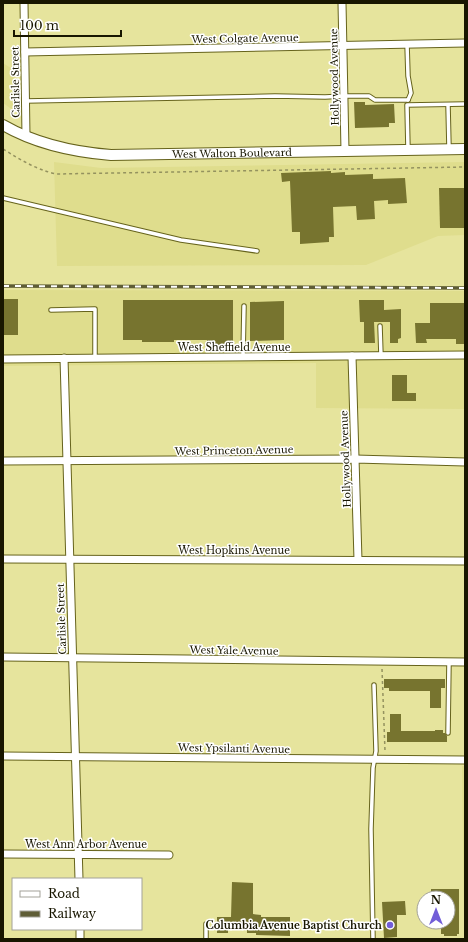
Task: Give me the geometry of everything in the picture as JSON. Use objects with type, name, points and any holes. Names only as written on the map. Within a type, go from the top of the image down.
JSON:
[{"type":"main road","name":"West Walton Boulevard","points":[[4,129],[59,148],[111,155],[465,149]]},
{"type":"street","name":"Carlisle Street","points":[[24,3],[26,136]]},
{"type":"street","name":"Hollywood Avenue","points":[[342,3],[345,151]]},
{"type":"street","name":"West Colgate Avenue","points":[[25,52],[465,43]]},
{"type":"street","name":"West Sheffield Avenue","points":[[3,359],[465,355]]},
{"type":"street","name":"Hollywood Avenue","points":[[352,356],[358,560]]},
{"type":"street","name":"Carlisle Street","points":[[64,358],[79,878]]},
{"type":"street","name":"West Princeton Avenue","points":[[3,461],[67,462],[355,459],[465,462]]},
{"type":"street","name":"West Hopkins Avenue","points":[[3,559],[465,561]]},
{"type":"street","name":"West Yale Avenue","points":[[3,658],[465,662]]},
{"type":"street","name":"West Ypsilanti Avenue","points":[[3,756],[465,760]]},
{"type":"street","name":"West Ann Arbor Avenue","points":[[3,854],[169,855]]},
{"type":"lane","points":[[407,44],[408,76],[411,93],[407,105],[408,150]]},
{"type":"lane","points":[[26,101],[275,96],[369,96],[376,100],[408,100]]},
{"type":"lane","points":[[448,104],[449,149]]},
{"type":"lane","points":[[407,105],[465,104]]},
{"type":"lane","points":[[3,198],[181,240],[257,251]]},
{"type":"lane","points":[[243,357],[244,306]]},
{"type":"lane","points":[[51,310],[94,309],[95,358]]},
{"type":"lane","points":[[380,326],[381,356]]},
{"type":"lane","points":[[448,733],[449,662]]},
{"type":"lane","points":[[373,939],[372,830],[374,760],[376,751],[374,685]]},
{"type":"lane","points":[[206,924],[206,939]]},
{"type":"path","points":[[3,149],[35,168],[56,174],[465,167]]},
{"type":"path","points":[[382,669],[385,751]]},
{"type":"shaded area","points":[[3,63],[14,70],[17,113],[3,103]]},
{"type":"shaded area","points":[[54,162],[101,168],[465,162],[465,235],[438,236],[366,265],[57,266]]},
{"type":"shaded area","points":[[3,290],[465,291],[465,409],[316,408],[316,363],[3,366]]},
{"type":"shaded area","points":[[462,766],[465,766],[465,919],[464,919]]},
{"type":"building","points":[[354,102],[365,102],[365,105],[394,104],[395,123],[389,123],[389,127],[355,128]]},
{"type":"building","points":[[331,171],[331,173],[345,172],[345,175],[373,174],[373,179],[405,178],[407,203],[388,204],[388,200],[374,201],[375,219],[357,220],[356,206],[333,207],[334,237],[329,237],[329,242],[300,244],[300,232],[292,232],[290,181],[282,182],[281,173]]},
{"type":"building","points":[[439,188],[465,188],[465,228],[440,228]]},
{"type":"building","points":[[3,299],[18,299],[18,335],[3,335]]},
{"type":"building","points":[[123,300],[233,300],[233,345],[207,345],[207,340],[142,342],[142,340],[123,340]]},
{"type":"building","points":[[359,300],[384,300],[384,310],[401,309],[401,338],[398,339],[398,343],[390,343],[390,322],[374,322],[375,343],[364,343],[364,322],[360,322]]},
{"type":"building","points":[[284,301],[284,340],[250,341],[250,302]]},
{"type":"building","points":[[430,303],[465,303],[465,344],[456,344],[456,339],[426,339],[427,343],[416,343],[415,323],[430,323]]},
{"type":"building","points":[[392,375],[407,375],[407,393],[416,393],[416,401],[392,401]]},
{"type":"building","points":[[384,679],[445,679],[445,688],[441,688],[441,708],[430,708],[430,691],[389,691],[389,688],[384,688]]},
{"type":"building","points":[[390,714],[401,714],[401,731],[443,730],[443,733],[447,736],[447,742],[387,742],[387,732],[390,732]]},
{"type":"building","points":[[232,882],[253,883],[253,914],[261,915],[261,917],[290,917],[290,936],[256,935],[256,933],[247,933],[247,929],[228,929],[228,933],[217,933],[217,917],[231,917]]},
{"type":"building","points":[[459,889],[459,934],[457,934],[457,936],[444,936],[444,934],[441,934],[441,930],[456,930],[456,890],[431,890]]},
{"type":"building","name":"Columbia Avenue Baptist Church","points":[[405,901],[406,915],[397,915],[397,937],[384,938],[382,902]]},
{"type":"railway","points":[[3,286],[465,288]]},
{"type":"place","name":"Columbia Avenue Baptist Church","points":[[390,925]]}]
